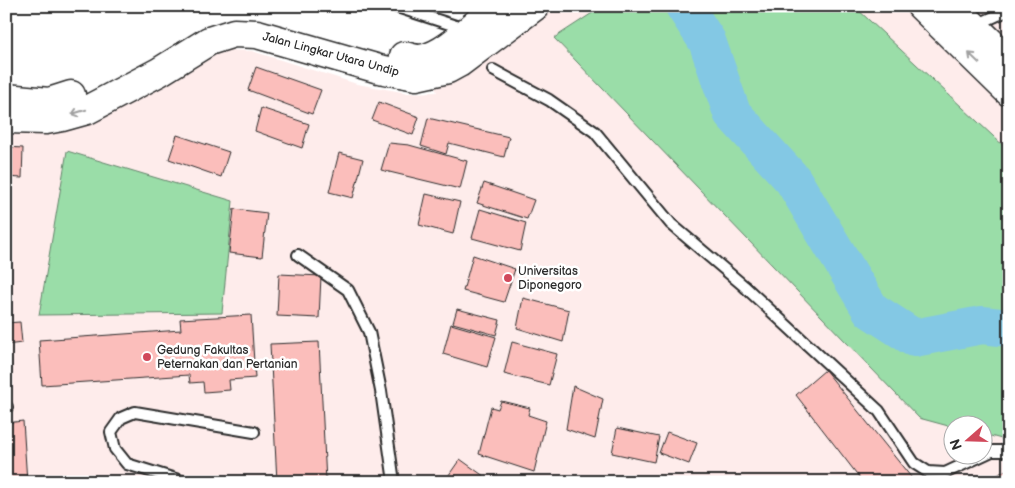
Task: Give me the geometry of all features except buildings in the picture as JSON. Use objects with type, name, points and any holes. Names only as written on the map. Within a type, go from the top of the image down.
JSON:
[{"type":"street","name":"Jalan Lingkar Utara Undip","points":[[6,119],[48,111],[100,85],[205,27],[229,19],[252,20],[419,59],[435,54],[475,33],[535,6]]},
{"type":"street","points":[[921,6],[1009,92]]},
{"type":"street","points":[[953,6],[1009,60]]},
{"type":"street","name":"Jalan Lingkar Utara Undip","points":[[6,98],[48,111]]},
{"type":"lane","points":[[394,6],[475,33]]},
{"type":"lane","points":[[973,26],[1009,10]]},
{"type":"lane","points":[[492,70],[550,100],[595,132],[671,224],[744,286],[879,411],[914,463],[928,472],[945,472],[992,451],[1009,452]]},
{"type":"lane","points":[[298,255],[348,290],[369,332],[381,391],[394,482]]},
{"type":"lane","points":[[185,482],[127,464],[115,449],[111,432],[120,418],[135,412],[254,432]]},
{"type":"shaded area","name":"Universitas Diponegoro","points":[[484,6],[1009,6],[1009,482],[6,482],[6,130],[87,119],[209,57],[229,50],[252,51],[357,84],[408,93],[437,92],[422,58]]},
{"type":"green space","points":[[603,6],[854,6],[1009,151],[1009,441],[992,436],[992,416],[942,416],[942,424],[919,418],[554,38]]},
{"type":"green space","points":[[67,151],[233,201],[222,313],[39,315]]},
{"type":"waterway","points":[[684,6],[707,41],[732,113],[793,180],[871,310],[914,338],[982,325],[1009,328]]},
{"type":"place","name":"Universitas Diponegoro","points":[[508,278]]},
{"type":"place","name":"Gedung Fakultas Peternakan dan Pertanian","points":[[147,357]]}]
